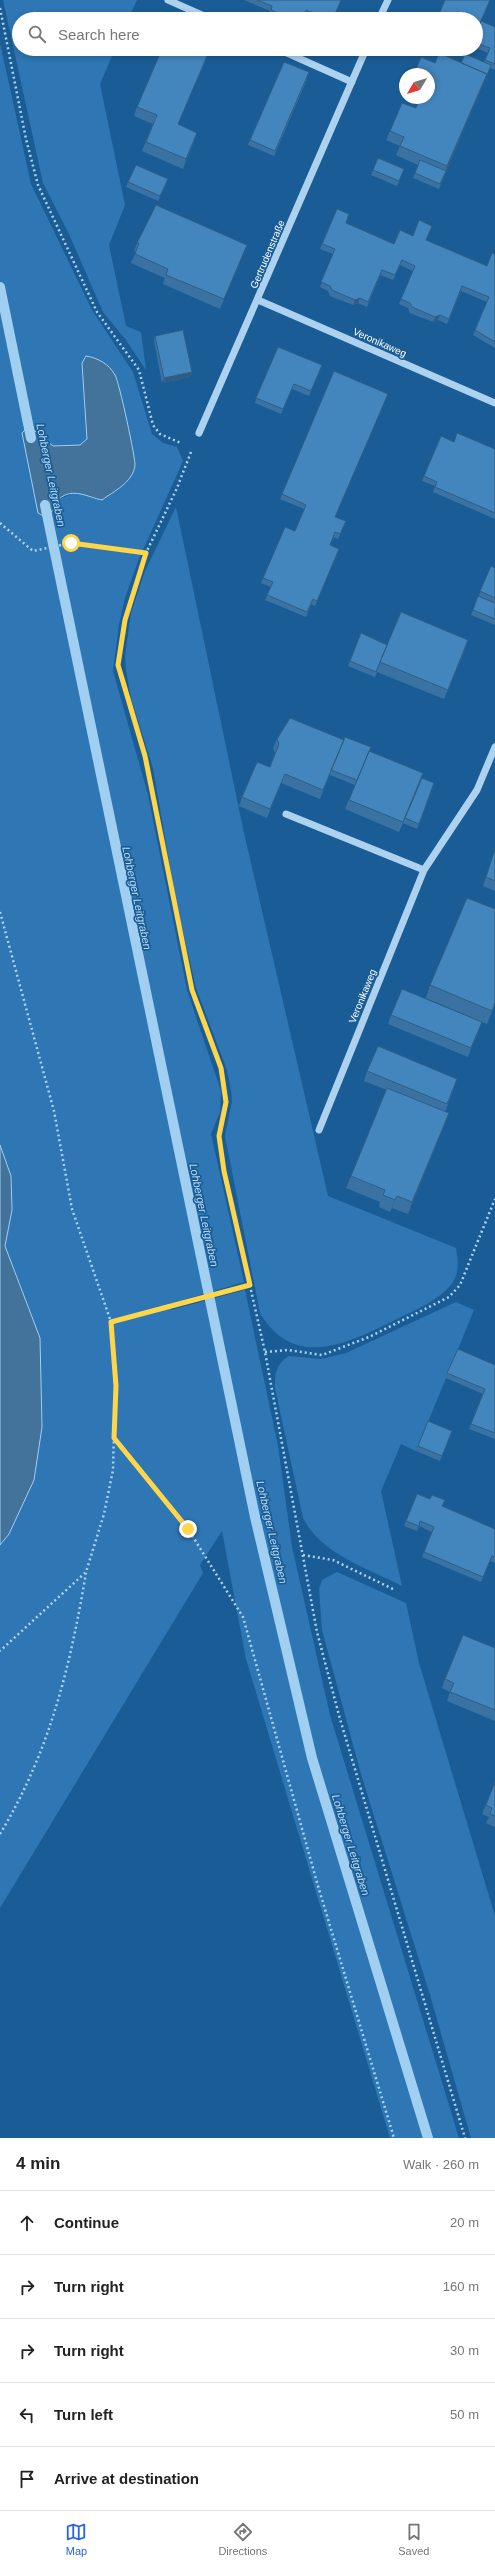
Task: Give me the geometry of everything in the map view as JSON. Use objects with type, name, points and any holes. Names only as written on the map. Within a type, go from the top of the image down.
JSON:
[{"type":"street","points":[[168,0],[195,12]]},
{"type":"street","points":[[383,12],[388,0]]},
{"type":"street","points":[[294,56],[352,82]]},
{"type":"street","name":"Gertrudenstraße","points":[[199,433],[363,56]]},
{"type":"street","name":"Veronikaweg","points":[[258,300],[495,403]]},
{"type":"street","name":"Veronikaweg","points":[[319,1130],[424,870],[476,790],[495,747]]},
{"type":"street","points":[[286,814],[424,870]]},
{"type":"path","points":[[0,8],[26,139],[38,185],[97,312],[139,370],[153,425],[160,434],[182,444]]},
{"type":"path","points":[[187,448],[192,451],[146,553],[125,620],[118,665],[145,756],[192,990],[221,1068],[226,1102],[219,1136],[224,1171],[265,1352],[317,1632],[340,1719],[465,2138]]},
{"type":"path","points":[[0,523],[33,551],[71,543],[146,553]]},
{"type":"path","points":[[0,912],[54,1111],[72,1209],[111,1322],[116,1386],[113,1470],[104,1514],[86,1572],[78,1622],[43,1750],[20,1800],[0,1834]]},
{"type":"path","points":[[265,1352],[288,1350],[322,1355],[370,1338],[450,1297],[460,1285],[495,1199]]},
{"type":"path","points":[[111,1322],[250,1285]]},
{"type":"path","points":[[114,1438],[188,1529],[243,1617],[318,1886],[394,2138]]},
{"type":"path","points":[[303,1555],[333,1560],[395,1590]]},
{"type":"path","points":[[0,1651],[86,1572]]},
{"type":"shaded area","points":[[3,0],[137,0],[131,12],[12,12],[12,41]]},
{"type":"shaded area","points":[[0,43],[31,184],[92,310],[133,372],[152,434],[163,443],[177,447],[183,461],[138,561],[125,598],[119,624],[113,671],[148,795],[187,990],[221,1091],[220,1112],[211,1134],[244,1282],[170,1304],[171,1310],[245,1290],[278,1446],[292,1547],[330,1715],[459,2138],[390,2138],[246,1659],[222,1531],[200,1565],[203,1573],[0,1908],[0,1545],[9,1534],[40,1338],[5,1246],[12,1210],[11,1176],[0,1145]],"holes":[[[82,363],[102,500],[76,492],[58,500],[54,510],[22,433],[29,426],[53,446],[80,445],[87,439]]]},
{"type":"shaded area","points":[[15,56],[112,56],[100,84],[125,205],[109,245],[126,326],[141,332],[146,370],[126,340],[103,312],[69,234],[43,183]]},
{"type":"shaded area","points":[[176,507],[244,833],[328,1196],[456,1248],[458,1263],[457,1273],[450,1286],[438,1297],[416,1310],[375,1330],[339,1344],[322,1347],[305,1347],[289,1342],[274,1331],[260,1313],[225,1136],[232,1101],[227,1070],[196,988],[176,901],[153,768],[131,698],[125,656],[131,613],[145,571]]},
{"type":"shaded area","points":[[456,1302],[474,1310],[416,1451],[401,1444],[381,1491],[402,1586],[346,1559],[333,1551],[311,1531],[303,1518],[275,1388],[275,1378],[277,1369],[281,1362],[289,1356],[321,1359],[346,1353]]},
{"type":"shaded area","points":[[337,1572],[406,1603],[419,1663],[495,1916],[495,2138],[471,2138],[430,1995],[361,1774],[322,1630],[319,1589],[322,1580]]},
{"type":"water","points":[[86,356],[103,362],[113,371],[115,375],[127,420],[135,466],[126,482],[102,500],[75,493],[64,495],[56,503],[47,518],[38,513],[22,433],[29,426],[53,446],[80,445],[87,439],[82,363]]},
{"type":"water","points":[[0,1145],[11,1176],[12,1210],[5,1246],[40,1338],[42,1427],[34,1480],[9,1534],[0,1545]]},
{"type":"building","points":[[257,0],[341,0],[336,12],[311,12],[306,10],[305,12],[276,12],[271,10],[272,6]]},
{"type":"building","points":[[445,0],[490,0],[483,16],[483,12],[440,12]]},
{"type":"building","points":[[483,22],[495,27],[495,64],[485,60],[490,48],[483,46]]},
{"type":"building","points":[[159,56],[207,56],[178,124],[197,133],[186,159],[146,142],[157,115],[137,107]]},
{"type":"building","points":[[438,56],[446,56],[487,74],[447,166],[400,146],[404,137],[390,131],[402,104],[416,108],[418,104],[435,104],[435,68],[416,68],[421,57],[435,63]]},
{"type":"building","points":[[464,56],[470,56],[491,65],[486,78],[487,74],[461,63]]},
{"type":"building","points":[[284,62],[309,72],[275,151],[250,140]]},
{"type":"building","points":[[378,158],[404,169],[399,181],[373,170]]},
{"type":"building","points":[[420,160],[446,171],[440,184],[415,173]]},
{"type":"building","points":[[136,165],[168,179],[160,196],[128,182]]},
{"type":"building","points":[[156,205],[247,245],[224,299],[166,275],[168,269],[135,254],[139,243],[137,243]]},
{"type":"building","points":[[337,209],[349,214],[346,223],[394,244],[400,230],[413,236],[419,220],[432,226],[426,240],[487,266],[492,253],[495,254],[495,342],[475,330],[489,297],[462,286],[449,319],[440,315],[435,317],[412,307],[410,303],[401,299],[415,266],[402,260],[395,275],[382,270],[368,302],[360,298],[355,300],[332,290],[330,286],[321,282],[335,249],[322,244]]},
{"type":"building","points":[[183,330],[192,372],[164,378],[155,336]]},
{"type":"building","points":[[278,347],[322,365],[311,391],[294,384],[283,409],[256,398]]},
{"type":"building","points":[[334,371],[388,394],[335,517],[346,521],[340,534],[335,532],[330,545],[339,549],[317,601],[313,599],[307,612],[267,595],[273,582],[263,578],[285,527],[295,531],[306,505],[282,494]]},
{"type":"building","points":[[457,433],[495,449],[495,513],[435,487],[437,482],[424,476],[441,436],[454,442]]},
{"type":"building","points":[[491,566],[495,568],[495,598],[480,591]]},
{"type":"building","points":[[478,596],[495,603],[495,619],[473,610]]},
{"type":"building","points":[[401,612],[468,640],[448,690],[380,662]]},
{"type":"building","points":[[361,633],[387,645],[376,672],[350,661]]},
{"type":"building","points":[[290,718],[344,740],[323,790],[285,774],[270,809],[242,797],[257,762],[270,767],[279,744],[277,739]]},
{"type":"building","points":[[345,737],[371,747],[357,780],[331,770]]},
{"type":"building","points":[[369,751],[423,773],[403,822],[349,800]]},
{"type":"building","points":[[422,778],[434,783],[419,824],[405,818]]},
{"type":"building","points":[[495,849],[495,881],[486,877]]},
{"type":"building","points":[[467,898],[495,909],[495,1003],[492,1011],[430,985]]},
{"type":"building","points":[[402,989],[482,1022],[471,1048],[391,1015]]},
{"type":"building","points":[[378,1046],[457,1079],[447,1104],[367,1071]]},
{"type":"building","points":[[387,1088],[449,1113],[412,1202],[397,1196],[395,1200],[383,1195],[385,1190],[351,1176]]},
{"type":"building","points":[[458,1349],[495,1365],[495,1433],[471,1424],[485,1389],[447,1373]]},
{"type":"building","points":[[428,1421],[452,1431],[442,1456],[418,1446]]},
{"type":"building","points":[[417,1494],[430,1499],[432,1495],[445,1500],[442,1506],[495,1529],[495,1557],[492,1556],[483,1577],[424,1552],[434,1527],[420,1521],[419,1526],[406,1521]]},
{"type":"building","points":[[463,1635],[495,1648],[495,1710],[450,1692],[454,1683],[445,1679]]},
{"type":"building","points":[[495,1782],[495,1816],[490,1814],[492,1808],[486,1805]]},
{"type":"waterway","name":"Lohberger Leitgraben","points":[[0,287],[31,438]]},
{"type":"waterway","name":"Lohberger Leitgraben","points":[[45,505],[255,1517],[312,1758],[428,2138]]},
{"type":"route","points":[[71,543],[146,553],[125,620],[120,644],[118,665],[145,756],[172,900],[192,990],[208,1037],[221,1068],[226,1102],[219,1136],[224,1171],[250,1285],[111,1322],[116,1386],[114,1438],[188,1529]]}]
